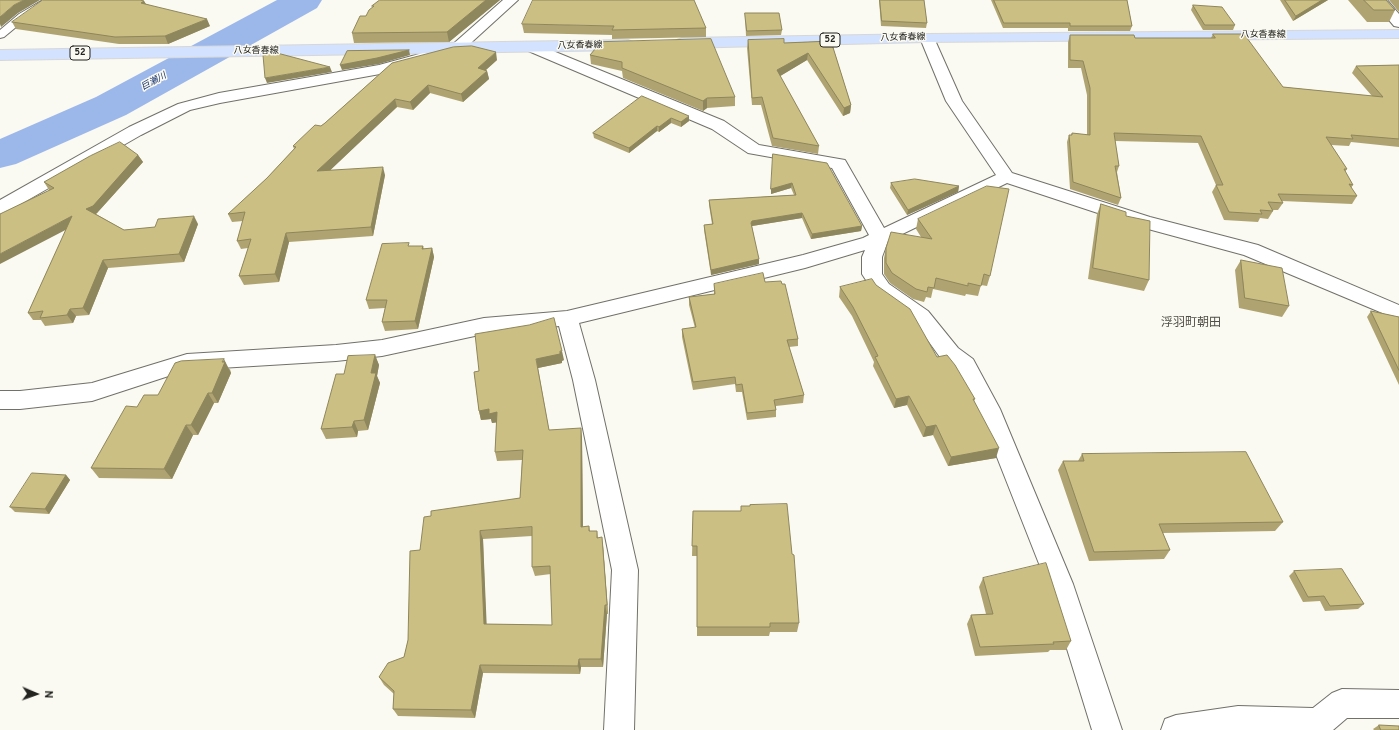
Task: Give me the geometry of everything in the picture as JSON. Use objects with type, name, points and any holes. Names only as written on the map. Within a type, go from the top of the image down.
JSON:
[{"type":"main road","name":"八女香春線","points":[[666,44],[927,38],[1399,34]]},
{"type":"main road","name":"八女香春線","points":[[0,55],[160,51],[260,51],[642,44]]},
{"type":"street","points":[[0,208],[134,130],[184,107],[219,98],[380,70],[457,48],[511,0]]},
{"type":"street","points":[[1379,0],[1399,23]]},
{"type":"street","points":[[927,38],[954,100],[1006,177],[1144,222],[1251,250],[1399,313]]},
{"type":"street","points":[[531,47],[718,125],[754,149],[839,164],[880,237]]},
{"type":"street","points":[[0,400],[20,400],[92,392],[187,362],[336,353],[382,348],[484,326],[567,318],[805,261],[870,242],[1006,177]]},
{"type":"street","points":[[880,237],[872,257],[872,274],[882,289],[921,316],[950,354],[964,365],[989,409],[1060,584],[1107,730]]},
{"type":"street","points":[[567,318],[584,380],[625,570],[619,730]]},
{"type":"street","points":[[1176,730],[1238,721],[1318,723],[1342,703],[1399,704]]},
{"type":"lane","points":[[0,35],[24,16],[50,0]]},
{"type":"building","points":[[0,0],[24,0],[14,5],[0,17]]},
{"type":"building","points":[[43,0],[140,0],[144,1],[141,3],[207,19],[165,36],[115,37],[12,22]]},
{"type":"building","points":[[380,0],[486,0],[447,32],[352,33],[360,16],[366,16],[369,10],[374,6],[372,6]]},
{"type":"building","points":[[533,0],[694,0],[706,28],[612,30],[614,26],[522,24]]},
{"type":"building","points":[[880,0],[924,0],[927,23],[882,21]]},
{"type":"building","points":[[994,0],[1127,0],[1132,26],[1070,26],[1070,23],[1004,23]]},
{"type":"building","points":[[1285,0],[1322,0],[1296,16]]},
{"type":"building","points":[[1364,0],[1386,0],[1395,10],[1374,10]]},
{"type":"building","points":[[1193,5],[1222,7],[1235,25],[1205,25]]},
{"type":"building","points":[[745,13],[779,13],[782,30],[747,31]]},
{"type":"building","points":[[1213,34],[1244,34],[1283,87],[1383,97],[1356,66],[1399,65],[1399,139],[1351,135],[1353,139],[1326,137],[1347,169],[1344,169],[1353,185],[1349,184],[1357,196],[1278,194],[1283,203],[1268,202],[1273,211],[1260,210],[1262,214],[1229,212],[1216,185],[1223,185],[1201,136],[1114,133],[1119,166],[1115,166],[1121,198],[1073,182],[1069,135],[1072,135],[1072,133],[1090,135],[1090,88],[1083,61],[1070,60],[1070,35],[1134,35],[1135,38],[1215,38]]},
{"type":"building","points":[[711,39],[735,97],[707,98],[703,101],[622,68],[622,62],[590,55],[601,42]]},
{"type":"building","points":[[784,39],[784,43],[831,41],[851,105],[844,108],[808,53],[777,70],[819,146],[773,138],[762,97],[752,98],[748,40]]},
{"type":"building","points":[[472,46],[496,52],[478,68],[487,71],[461,94],[428,85],[410,102],[395,99],[317,171],[383,167],[371,227],[286,233],[275,274],[239,276],[251,239],[237,241],[245,212],[228,214],[267,178],[296,147],[293,146],[315,125],[321,126],[325,123],[392,63],[453,47]]},
{"type":"building","points":[[409,50],[377,58],[340,65],[347,51]]},
{"type":"building","points":[[277,53],[330,67],[265,78],[263,55]]},
{"type":"building","points":[[642,96],[689,116],[681,122],[671,118],[659,127],[657,126],[629,148],[593,133]]},
{"type":"building","points":[[120,142],[138,155],[93,206],[86,209],[124,230],[155,227],[158,219],[194,216],[179,254],[103,260],[83,308],[70,309],[67,315],[40,318],[43,311],[28,313],[72,216],[0,254],[0,214],[54,188],[44,182],[90,156]]},
{"type":"building","points":[[773,154],[827,163],[862,226],[812,234],[802,213],[752,221],[751,223],[759,259],[711,270],[704,225],[713,224],[709,200],[796,195],[792,183],[771,189]]},
{"type":"building","points":[[915,179],[959,186],[908,210],[891,183]]},
{"type":"building","points":[[987,186],[1009,189],[990,276],[984,274],[981,286],[968,283],[968,286],[936,278],[934,288],[928,287],[927,292],[916,289],[892,273],[886,263],[886,248],[891,232],[932,239],[918,219]]},
{"type":"building","points":[[1101,204],[1126,212],[1126,216],[1150,221],[1149,280],[1093,268]]},
{"type":"building","points":[[409,243],[408,246],[423,246],[422,249],[432,248],[415,321],[382,322],[387,300],[366,300],[382,244]]},
{"type":"building","points":[[1241,260],[1282,268],[1289,306],[1245,298]]},
{"type":"building","points":[[763,273],[765,282],[781,281],[782,284],[785,284],[798,339],[787,340],[804,395],[774,400],[776,410],[747,413],[742,384],[736,385],[735,377],[693,382],[682,329],[696,327],[689,297],[715,294],[714,284]]},
{"type":"building","points":[[872,279],[876,285],[910,309],[937,357],[947,355],[955,365],[975,399],[973,399],[999,448],[951,457],[936,425],[926,427],[909,396],[896,399],[875,357],[878,356],[853,307],[840,287]]},
{"type":"building","points":[[1371,311],[1399,317],[1399,370]]},
{"type":"building","points":[[554,318],[562,351],[560,351],[560,354],[536,359],[549,430],[581,428],[581,527],[589,526],[589,531],[597,531],[597,538],[602,537],[607,605],[605,605],[601,659],[579,659],[578,666],[480,665],[471,710],[393,709],[394,691],[379,677],[388,663],[404,657],[408,640],[410,551],[420,550],[424,517],[431,516],[431,511],[520,498],[523,450],[495,452],[497,412],[489,414],[489,409],[479,411],[474,372],[479,371],[475,334],[529,325]],"holes":[[[532,527],[532,567],[550,566],[552,625],[484,624],[480,531]]]},
{"type":"building","points":[[375,355],[371,373],[376,373],[364,420],[354,421],[352,427],[321,429],[336,374],[344,374],[348,356]]},
{"type":"building","points":[[224,359],[222,362],[225,362],[212,393],[208,393],[191,425],[186,425],[164,469],[91,468],[126,406],[137,407],[144,395],[158,395],[175,363],[181,361]]},
{"type":"building","points":[[1246,452],[1283,522],[1159,524],[1170,550],[1094,552],[1063,461],[1084,461],[1082,454]]},
{"type":"building","points":[[32,473],[66,475],[45,509],[10,507]]},
{"type":"building","points":[[787,504],[792,554],[794,555],[799,623],[770,623],[770,627],[697,627],[697,546],[692,546],[693,511],[741,511],[741,506]]},
{"type":"building","points":[[1046,563],[1071,641],[1053,642],[1054,644],[980,647],[971,615],[993,614],[983,578]]},
{"type":"building","points":[[1342,569],[1364,604],[1330,606],[1324,596],[1308,597],[1294,571]]},
{"type":"building","points":[[1379,725],[1399,726],[1399,730],[1381,730]]},
{"type":"waterway","name":"巨瀬川","points":[[0,155],[111,106],[304,0]]},
{"type":"district","name":"浮羽町朝田","points":[[1191,324]]}]
